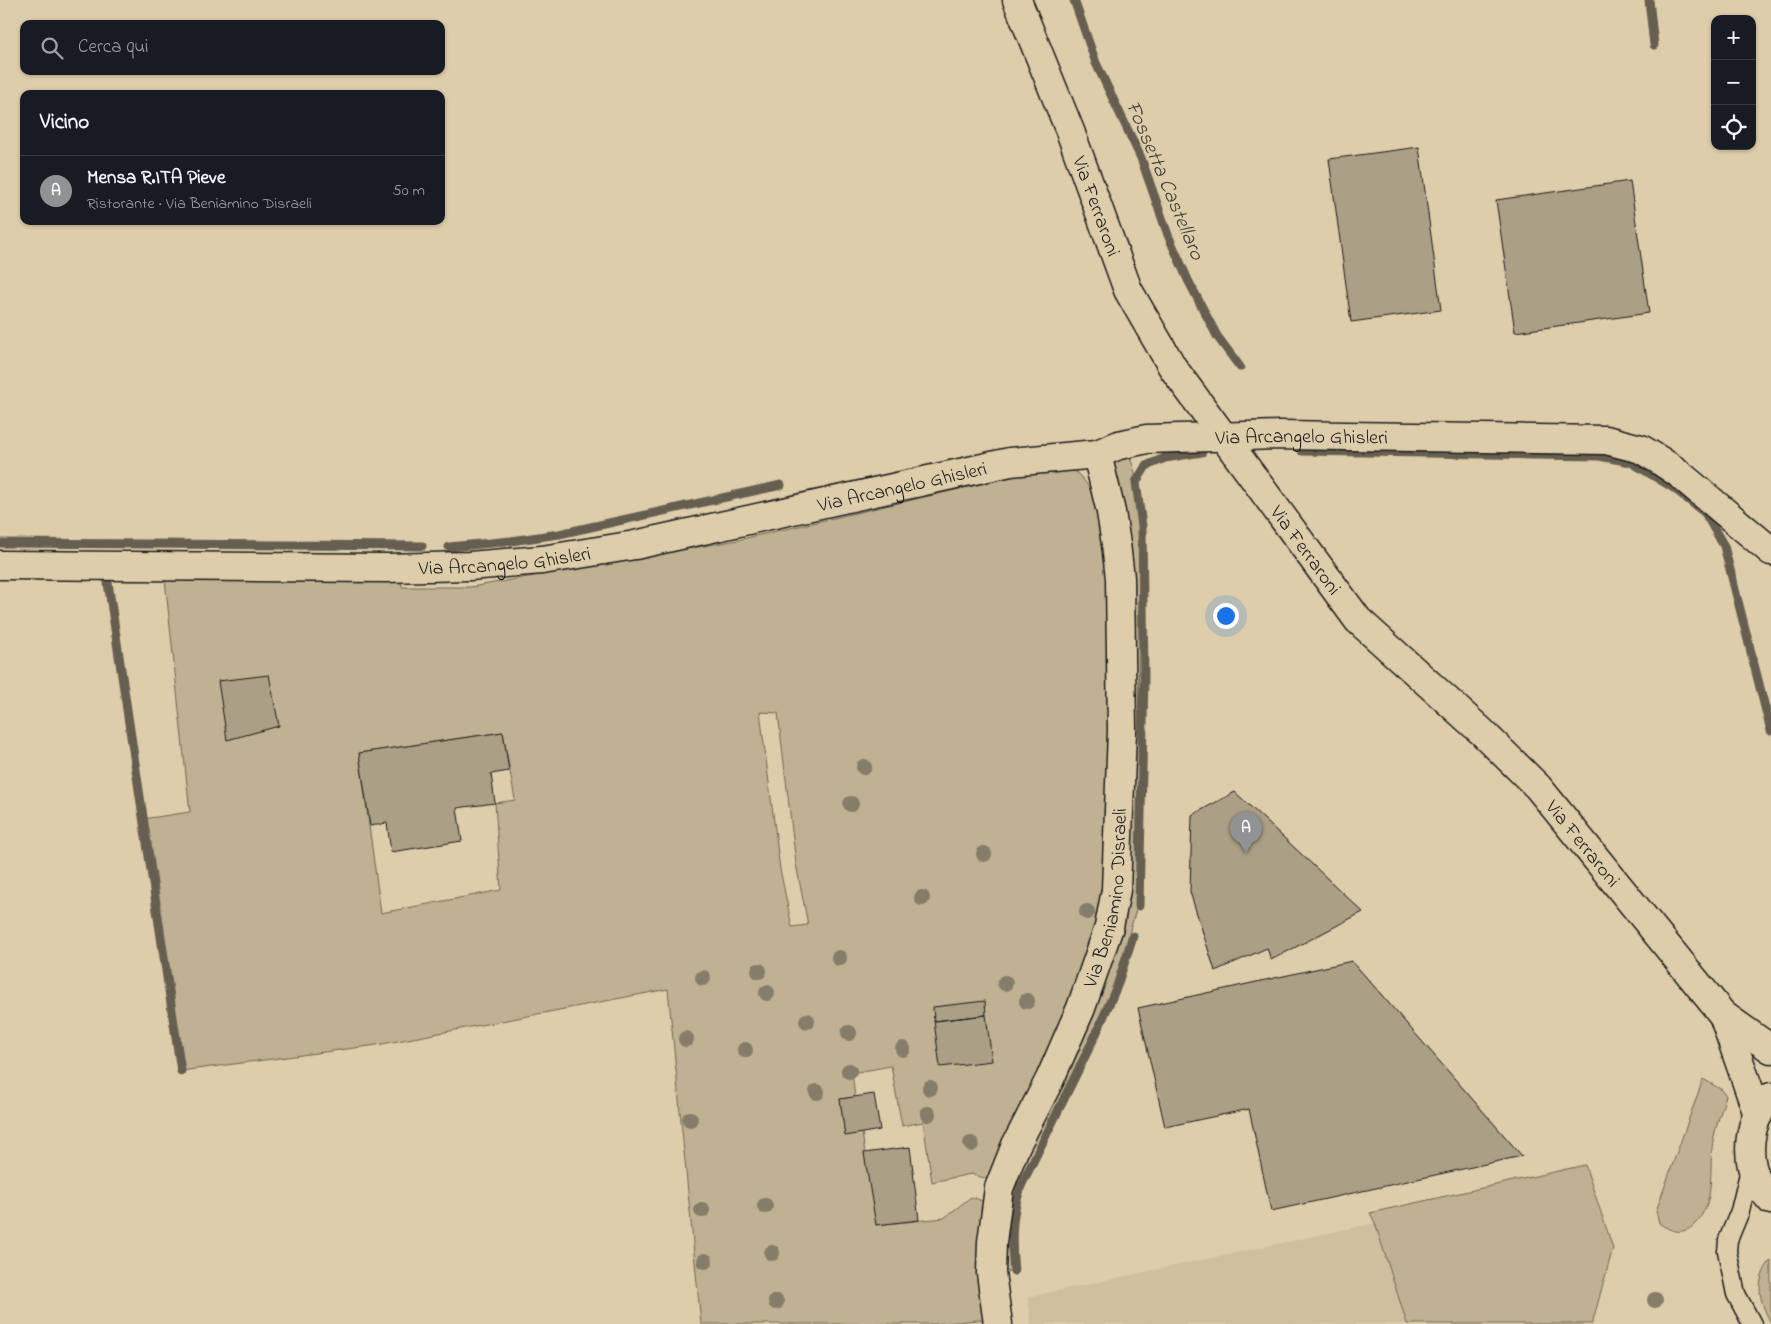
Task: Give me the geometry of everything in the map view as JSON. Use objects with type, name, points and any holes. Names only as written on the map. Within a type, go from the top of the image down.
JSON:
[{"type":"street","name":"Via Ferraroni","points":[[1017,0],[1070,131],[1128,290],[1173,368],[1358,620],[1481,731],[1538,787],[1723,1015]]},
{"type":"street","name":"Via Arcangelo Ghisleri","points":[[0,564],[386,568],[469,566],[542,560],[635,545],[1010,462],[1097,454],[1119,445],[1147,439],[1223,436],[1606,440],[1616,442],[1641,449],[1677,472],[1771,550]]},
{"type":"street","name":"Via Beniamino Disraeli","points":[[998,1324],[990,1273],[992,1234],[999,1188],[1016,1145],[1050,1079],[1081,1008],[1109,927],[1116,890],[1122,731],[1120,578],[1111,512],[1097,454]]},
{"type":"street","points":[[1723,1015],[1771,1049]]},
{"type":"street","points":[[1723,1015],[1764,1106],[1752,1130],[1751,1163],[1759,1185],[1771,1200]]},
{"type":"lane","points":[[1751,1163],[1740,1211],[1728,1240],[1728,1251],[1736,1294],[1752,1324]]},
{"type":"shaded area","points":[[1127,447],[1138,482],[1134,482],[1139,527],[1137,906],[1114,986],[1095,1033],[1016,1196],[1011,1227],[1012,1271],[995,1272],[999,1208],[1120,895],[1106,470]]},
{"type":"shaded area","points":[[1057,463],[1076,472],[1086,483],[1097,504],[1101,516],[1109,564],[1114,850],[1095,952],[991,1180],[971,1174],[932,1182],[923,1122],[902,1126],[891,1066],[852,1073],[855,1097],[840,1099],[845,1135],[862,1133],[876,1225],[944,1218],[971,1197],[986,1202],[988,1319],[936,1324],[701,1324],[668,989],[377,1045],[181,1071],[143,819],[190,812],[165,580],[398,567],[402,587],[471,587],[738,540],[1016,476]],"holes":[[[760,712],[778,713],[796,864],[808,925],[792,927],[780,869]],[[503,732],[515,800],[495,803],[501,890],[381,913],[359,753]]]},
{"type":"shaded area","points":[[1703,1079],[1722,1090],[1726,1096],[1713,1141],[1709,1196],[1701,1216],[1694,1225],[1685,1230],[1676,1231],[1659,1223],[1656,1211]]},
{"type":"shaded area","points":[[1585,1165],[1613,1248],[1592,1324],[1407,1324],[1375,1223],[1370,1213]]},
{"type":"shaded area","points":[[1375,1223],[1407,1324],[1031,1324],[1028,1297]]},
{"type":"shaded area","points":[[1771,1260],[1771,1323],[1761,1299],[1760,1283]]},
{"type":"building","points":[[1419,147],[1441,310],[1351,322],[1329,159]]},
{"type":"building","points":[[1630,181],[1649,313],[1515,332],[1496,200]]},
{"type":"building","points":[[269,675],[279,726],[227,740],[218,681]]},
{"type":"building","points":[[503,732],[509,771],[491,774],[495,803],[457,808],[462,841],[391,852],[387,823],[370,826],[359,753]]},
{"type":"building","points":[[1235,792],[1363,912],[1271,960],[1267,948],[1215,971],[1190,892],[1192,815]]},
{"type":"building","points":[[1352,961],[1522,1156],[1271,1211],[1249,1109],[1165,1127],[1138,1008]]},
{"type":"building","points":[[985,1001],[986,1015],[934,1021],[933,1007]]},
{"type":"building","points":[[986,1015],[992,1061],[940,1067],[934,1021]]},
{"type":"building","points":[[874,1094],[880,1130],[845,1136],[840,1099]]},
{"type":"building","points":[[910,1147],[919,1220],[876,1225],[864,1153]]},
{"type":"waterway","name":"Fossetta Castellaro","points":[[1074,0],[1096,63],[1141,158],[1168,235],[1188,280],[1217,336],[1240,367]]},
{"type":"waterway","points":[[1649,0],[1654,45]]},
{"type":"waterway","points":[[1302,451],[1599,456],[1631,462],[1675,489],[1705,513],[1724,546],[1771,731]]},
{"type":"waterway","points":[[1139,906],[1144,678],[1142,526],[1136,482],[1146,466],[1165,458],[1202,452]]},
{"type":"waterway","points":[[449,547],[559,534],[781,485]]},
{"type":"waterway","points":[[0,543],[422,546]]},
{"type":"waterway","points":[[106,569],[181,1071]]},
{"type":"waterway","points":[[1014,1271],[1013,1227],[1015,1207],[1021,1186],[1096,1034],[1117,986],[1133,936]]},
{"type":"place","name":"Mensa R.ITA Pieve","points":[[1246,853]]}]
